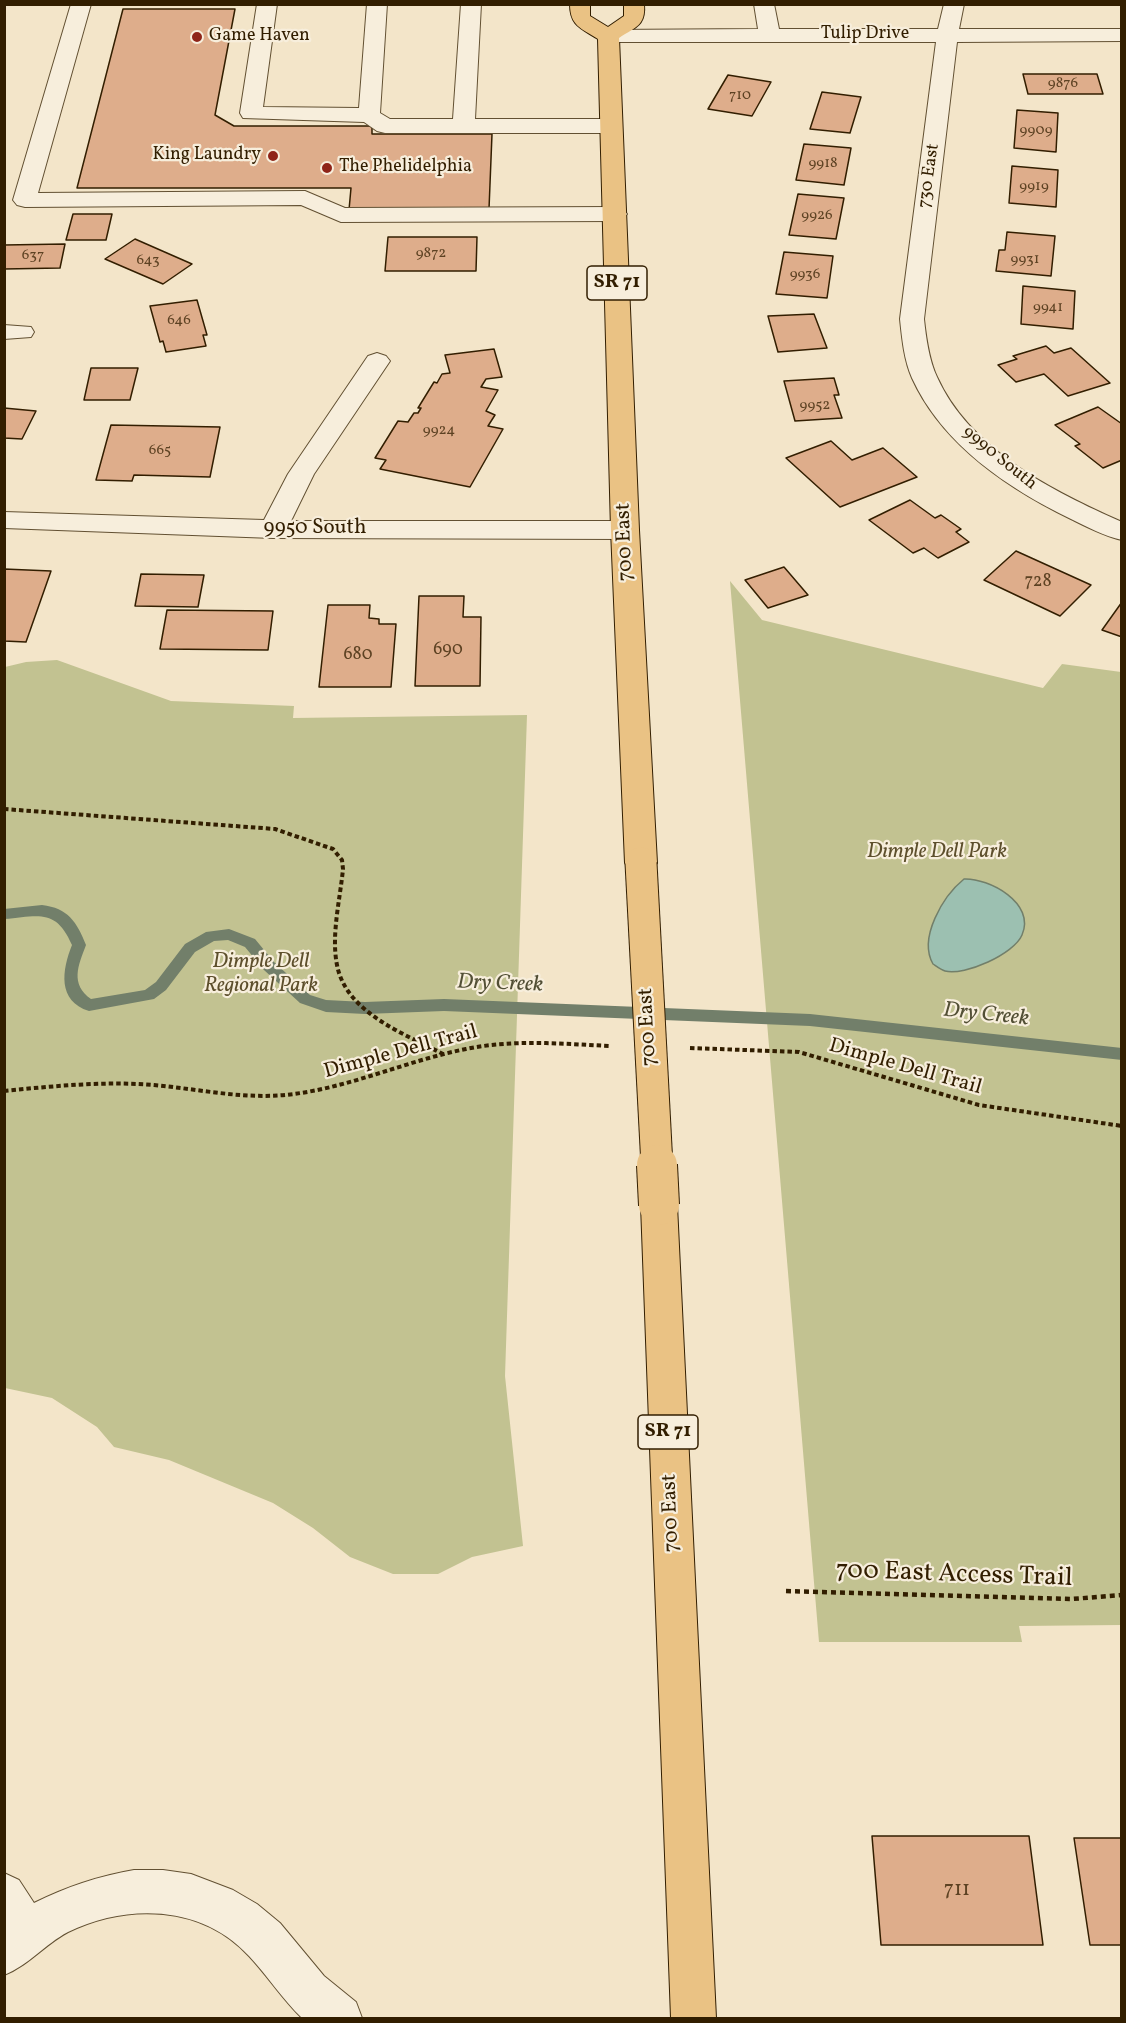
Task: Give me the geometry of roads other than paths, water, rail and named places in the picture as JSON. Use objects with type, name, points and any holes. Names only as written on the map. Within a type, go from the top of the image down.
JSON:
[{"type":"main road","points":[[579,4],[580,18],[608,36],[635,18],[634,4]]},
{"type":"main road","name":"700 East","points":[[608,36],[625,530],[659,1205],[694,2019]]},
{"type":"street","points":[[81,4],[26,200],[305,198],[340,215],[615,214]]},
{"type":"street","points":[[267,4],[251,113],[369,115],[385,126],[611,126]]},
{"type":"street","points":[[369,115],[377,4]]},
{"type":"street","points":[[464,126],[471,4]]},
{"type":"street","points":[[764,4],[770,36]]},
{"type":"street","name":"730 East","points":[[915,348],[912,319],[947,35],[954,4]]},
{"type":"street","name":"Tulip Drive","points":[[608,36],[1122,35]]},
{"type":"street","name":"9990 South","points":[[915,348],[925,378],[946,414],[980,449],[1024,484],[1079,514],[1122,532]]},
{"type":"street","points":[[273,529],[301,474],[376,361]]},
{"type":"street","name":"9950 South","points":[[4,520],[273,529],[625,530]]},
{"type":"street","points":[[4,1895],[16,1942],[51,1917],[80,1904],[113,1895],[150,1890],[186,1894],[217,1904],[242,1920],[264,1939],[304,1990],[340,2019]]},
{"type":"waterway","name":"Dry Creek","points":[[4,914],[51,912],[66,921],[79,945],[72,969],[72,987],[75,995],[89,1005],[149,995],[161,986],[190,948],[211,936],[229,934],[250,943],[269,966],[305,999],[326,1006],[365,1008],[444,1005],[810,1020],[1122,1054]]},
{"type":"place","name":"Game Haven","points":[[197,37]]},
{"type":"place","name":"King Laundry","points":[[273,156]]},
{"type":"place","name":"The Phelidelphia","points":[[327,168]]},
{"type":"park label","name":"Dimple Dell Park","points":[[937,853]]},
{"type":"park label","name":"Dimple Dell Regional Park","points":[[261,975]]}]
